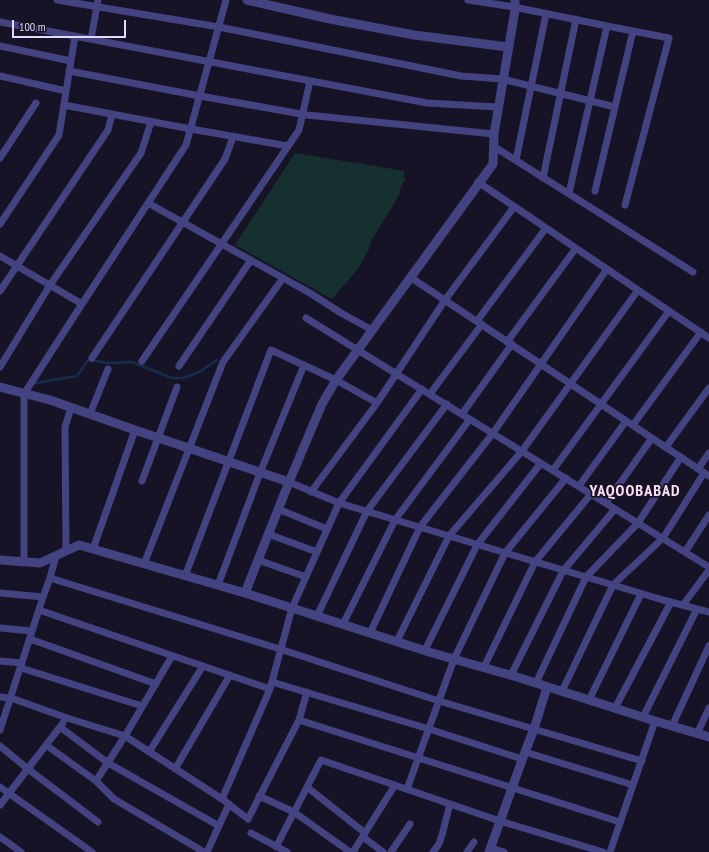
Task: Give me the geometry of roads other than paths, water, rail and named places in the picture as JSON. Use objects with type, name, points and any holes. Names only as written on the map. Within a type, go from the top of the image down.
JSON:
[{"type":"street","points":[[57,0],[98,3],[461,76],[502,80],[615,107]]},
{"type":"street","points":[[24,562],[24,394],[186,145],[226,0]]},
{"type":"street","points":[[246,0],[267,2],[330,19],[414,35],[508,47]]},
{"type":"street","points":[[468,0],[515,3],[546,14],[669,38],[626,205]]},
{"type":"street","points":[[91,39],[98,3]]},
{"type":"street","points":[[245,593],[322,404],[336,380],[492,164],[494,134],[515,3]]},
{"type":"street","points":[[516,160],[546,14]]},
{"type":"street","points":[[544,178],[576,20]]},
{"type":"street","points":[[0,22],[427,103],[498,107]]},
{"type":"street","points":[[569,193],[607,26]]},
{"type":"street","points":[[595,191],[633,31]]},
{"type":"street","points":[[0,224],[58,135],[75,36]]},
{"type":"street","points":[[0,46],[71,60]]},
{"type":"street","points":[[69,71],[302,114],[494,134]]},
{"type":"street","points":[[0,76],[66,91]]},
{"type":"street","points":[[142,360],[299,130],[310,80]]},
{"type":"street","points":[[0,158],[36,103]]},
{"type":"street","points":[[64,105],[288,146]]},
{"type":"street","points":[[0,291],[108,130],[112,114]]},
{"type":"street","points":[[0,367],[50,285],[141,153],[151,122]]},
{"type":"street","points":[[92,358],[225,159],[233,137]]},
{"type":"street","points":[[493,146],[693,272]]},
{"type":"street","points":[[478,182],[709,338]]},
{"type":"street","points":[[148,203],[310,293],[341,313],[372,330]]},
{"type":"street","points":[[312,492],[377,403],[445,300],[514,207]]},
{"type":"street","points":[[430,394],[546,228]]},
{"type":"street","points":[[462,414],[576,248]]},
{"type":"street","points":[[0,256],[82,304]]},
{"type":"street","points":[[179,366],[251,260]]},
{"type":"street","points":[[370,633],[420,527],[493,433],[607,269]]},
{"type":"street","points":[[410,277],[704,473]]},
{"type":"street","points":[[144,564],[223,362],[283,278]]},
{"type":"street","points":[[397,641],[449,536],[522,450],[638,290]]},
{"type":"street","points":[[553,470],[669,311]]},
{"type":"street","points":[[306,318],[522,450],[663,538],[709,569],[683,605]]},
{"type":"street","points":[[633,425],[701,332]]},
{"type":"street","points":[[185,576],[271,350],[336,380],[377,403]]},
{"type":"street","points":[[218,586],[260,473],[304,365]]},
{"type":"street","points":[[90,414],[108,369]]},
{"type":"street","points":[[0,387],[50,400],[289,482],[339,503],[641,594],[709,612]]},
{"type":"street","points":[[142,481],[177,387]]},
{"type":"street","points":[[666,447],[709,388]]},
{"type":"street","points":[[222,799],[271,685],[292,608],[339,503],[422,389]]},
{"type":"street","points":[[317,616],[367,511],[447,404]]},
{"type":"street","points":[[66,552],[65,427],[71,408]]},
{"type":"street","points":[[344,624],[395,520],[470,419]]},
{"type":"street","points":[[579,486],[626,421]]},
{"type":"street","points":[[93,549],[135,430]]},
{"type":"street","points":[[606,503],[652,438]]},
{"type":"street","points":[[562,691],[613,585],[663,538],[704,473],[709,453]]},
{"type":"street","points":[[536,683],[586,577],[638,523],[681,457]]},
{"type":"street","points":[[425,650],[477,545],[541,463]]},
{"type":"street","points":[[407,789],[454,659],[505,553],[566,478]]},
{"type":"street","points":[[484,667],[535,562],[591,494]]},
{"type":"street","points":[[278,509],[327,529]]},
{"type":"street","points":[[512,675],[563,571],[615,509]]},
{"type":"street","points":[[685,552],[709,515]]},
{"type":"street","points":[[268,534],[317,552]]},
{"type":"street","points":[[0,560],[40,563],[79,545],[245,593],[709,737]]},
{"type":"street","points":[[0,730],[56,556]]},
{"type":"street","points":[[258,560],[306,577]]},
{"type":"street","points":[[50,578],[280,649],[439,701],[642,761]]},
{"type":"street","points":[[0,594],[43,597]]},
{"type":"street","points":[[589,700],[641,594]]},
{"type":"street","points":[[615,708],[671,602]]},
{"type":"street","points":[[643,717],[697,609]]},
{"type":"street","points":[[39,610],[230,675],[307,692],[429,729],[633,785]]},
{"type":"street","points":[[0,628],[32,631]]},
{"type":"street","points":[[30,639],[156,684]]},
{"type":"street","points":[[672,726],[709,646]]},
{"type":"street","points":[[96,781],[125,736],[172,656]]},
{"type":"street","points":[[0,661],[21,665],[142,706]]},
{"type":"street","points":[[149,752],[203,666]]},
{"type":"street","points":[[175,769],[230,675]]},
{"type":"street","points":[[504,852],[490,850],[523,755],[534,729],[547,687]]},
{"type":"street","points":[[0,697],[11,698],[67,718],[125,736],[222,799],[248,819],[299,720],[307,692]]},
{"type":"street","points":[[697,734],[709,708]]},
{"type":"street","points":[[0,805],[67,718]]},
{"type":"street","points":[[299,720],[620,822]]},
{"type":"street","points":[[610,852],[655,721]]},
{"type":"street","points":[[60,727],[108,763],[219,826]]},
{"type":"street","points":[[46,745],[96,781],[114,799],[204,852]]},
{"type":"street","points":[[0,746],[98,822]]},
{"type":"street","points":[[276,847],[321,760],[500,822],[603,852]]},
{"type":"street","points":[[353,852],[395,785]]},
{"type":"street","points":[[0,787],[92,852]]},
{"type":"street","points":[[307,787],[383,852]]},
{"type":"street","points":[[259,796],[294,812],[350,852]]},
{"type":"street","points":[[207,852],[229,804]]},
{"type":"street","points":[[433,852],[439,844],[450,804]]},
{"type":"street","points":[[391,852],[410,824]]},
{"type":"street","points":[[251,833],[287,852]]},
{"type":"street","points":[[0,837],[21,852]]},
{"type":"street","points":[[467,852],[474,842]]},
{"type":"waterway","points":[[35,383],[77,376],[88,360],[110,363],[132,362],[172,378],[183,378],[199,372],[217,360]]},
{"type":"district","name":"YAQOOBABAD","points":[[635,491]]}]
